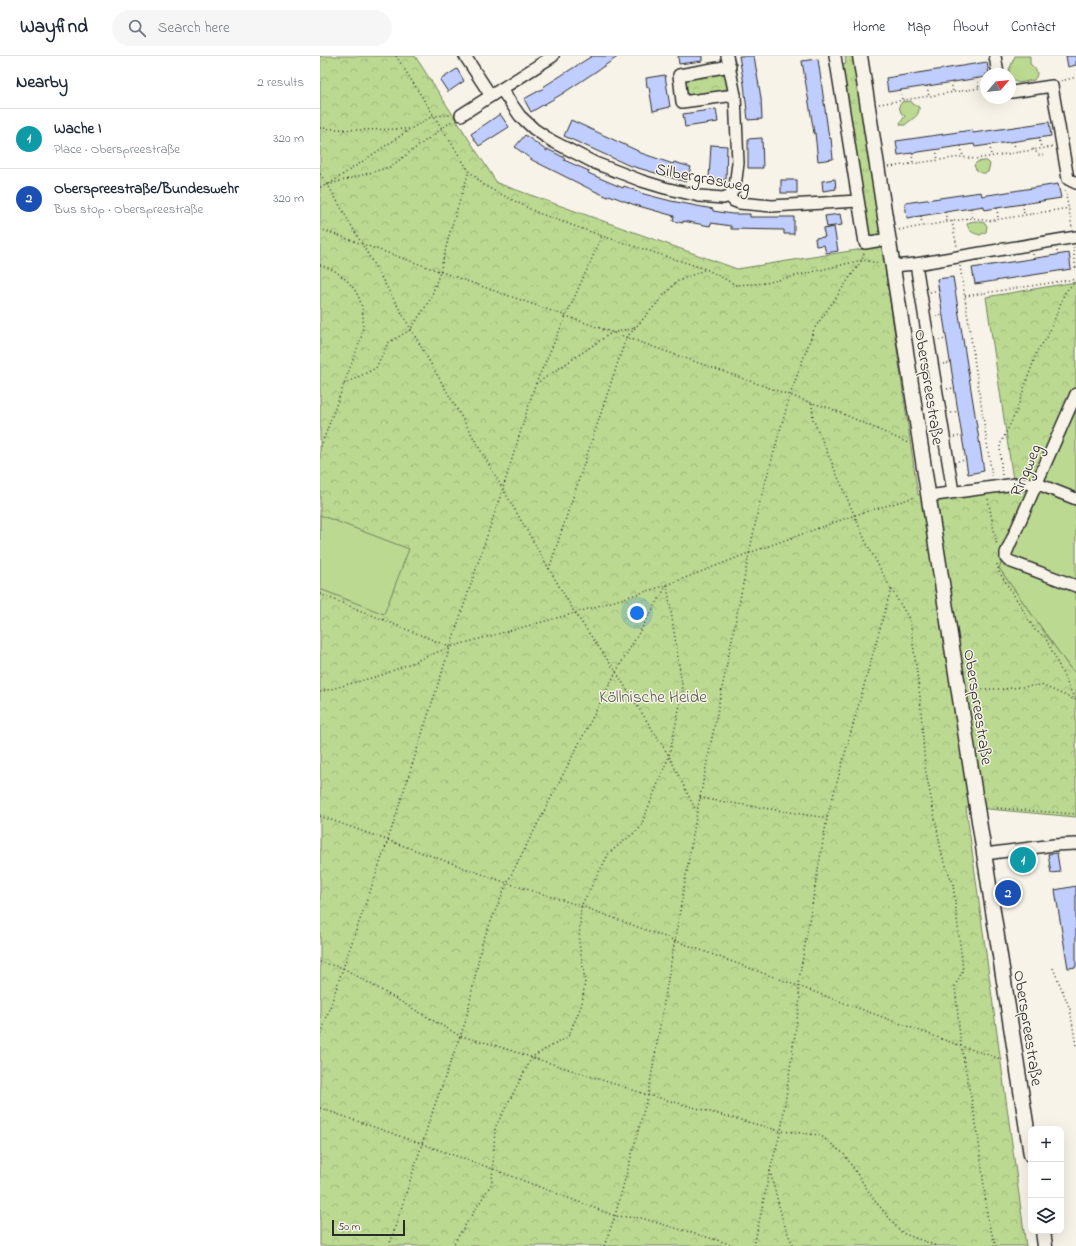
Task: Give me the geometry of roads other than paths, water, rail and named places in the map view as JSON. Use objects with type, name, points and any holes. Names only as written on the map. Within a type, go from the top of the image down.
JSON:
[{"type":"main road","name":"Oberspreestraße","points":[[860,56],[1028,1136]]},
{"type":"main road","points":[[1043,1234],[1045,1246]]},
{"type":"street","points":[[465,56],[491,96]]},
{"type":"street","points":[[461,115],[552,56]]},
{"type":"street","points":[[835,56],[865,242],[888,235]]},
{"type":"street","points":[[995,56],[997,68]]},
{"type":"street","points":[[729,196],[736,187],[737,171],[735,95],[729,61],[678,75],[682,102],[735,95]]},
{"type":"street","points":[[1016,91],[1052,86],[1062,145],[1072,181]]},
{"type":"street","name":"Silbergrasweg","points":[[501,89],[520,116],[534,129],[552,141],[595,163],[642,181],[699,196],[723,198],[729,196],[734,201],[739,203],[772,206],[858,201]]},
{"type":"street","points":[[892,266],[916,264],[1074,240]]},
{"type":"street","points":[[916,264],[953,492]]},
{"type":"street","name":"Ringweg","points":[[1076,394],[1073,410],[1006,554],[1001,560],[1009,561],[1076,586]]},
{"type":"street","points":[[928,496],[1023,482],[1038,484],[1076,499]]},
{"type":"street","points":[[985,854],[1054,844],[1076,844]]},
{"type":"place","name":"Wache I","points":[[1023,860]]},
{"type":"place","name":"Oberspreestraße/Bundeswehr","points":[[1008,893]]},
{"type":"park label","name":"Köllnische Heide","points":[[653,696]]}]
